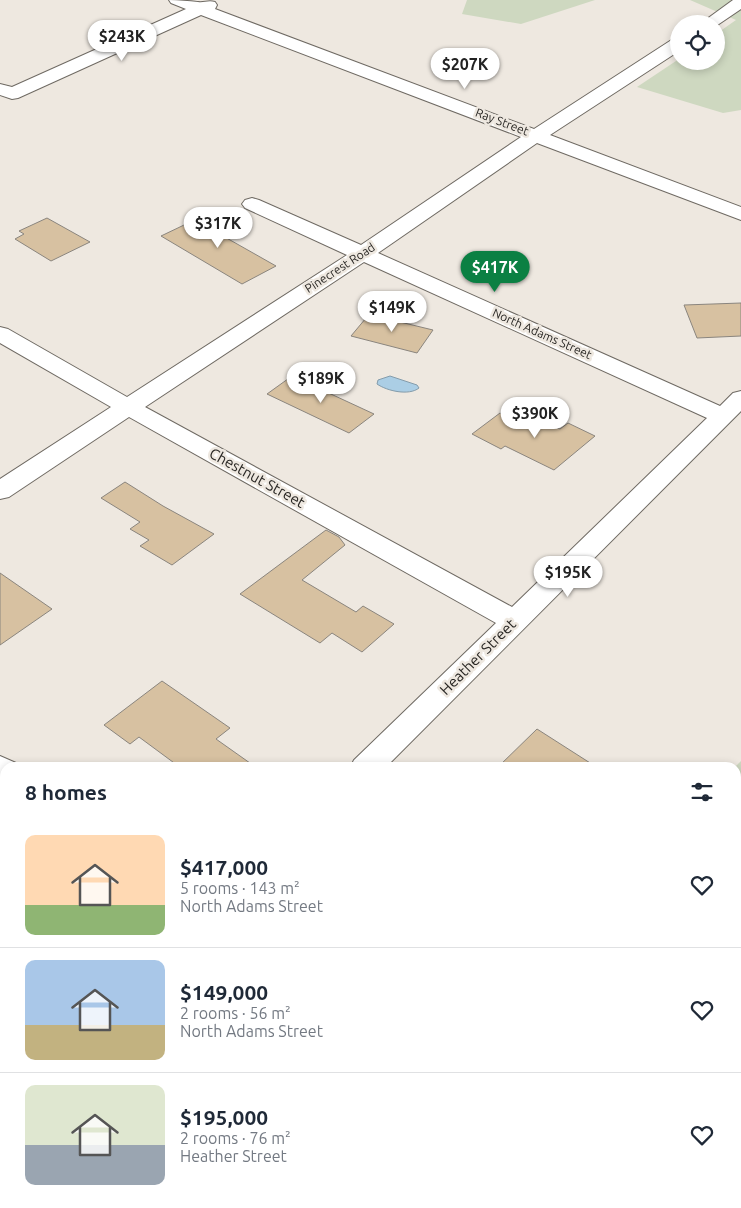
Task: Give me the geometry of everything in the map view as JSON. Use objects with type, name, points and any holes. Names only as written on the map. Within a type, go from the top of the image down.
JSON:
[{"type":"street","name":"Ray Street","points":[[177,0],[741,214]]},
{"type":"street","points":[[6,92],[220,0]]},
{"type":"street","points":[[722,15],[741,2]]},
{"type":"street","name":"Pinecrest Road","points":[[0,491],[362,254],[537,135],[670,49]]},
{"type":"street","name":"North Adams Street","points":[[252,204],[362,254],[732,407]]},
{"type":"street","name":"Chestnut Street","points":[[0,334],[515,621]]},
{"type":"street","name":"Heather Street","points":[[372,762],[732,407]]},
{"type":"green space","points":[[467,0],[595,0],[521,24],[462,14]]},
{"type":"green space","points":[[690,0],[741,0],[741,110],[723,113],[637,87],[670,65],[670,70],[725,70],[725,28],[736,20]]},
{"type":"water","points":[[390,376],[417,385],[419,388],[410,392],[398,392],[377,384],[378,380]]},
{"type":"building","points":[[205,215],[233,231],[223,236],[276,266],[242,284],[161,236]]},
{"type":"building","points":[[47,218],[90,242],[51,261],[15,239],[24,234],[19,231]]},
{"type":"building","points":[[741,303],[741,336],[697,338],[684,305]]},
{"type":"building","points":[[371,312],[402,319],[400,322],[433,330],[417,353],[351,336]]},
{"type":"building","points":[[292,376],[374,414],[349,433],[267,394]]},
{"type":"building","points":[[500,413],[526,425],[535,418],[560,429],[568,423],[595,436],[554,470],[505,446],[501,449],[472,434]]},
{"type":"building","points":[[125,482],[163,506],[214,534],[172,565],[140,546],[149,540],[130,529],[140,522],[101,498]]},
{"type":"building","points":[[326,530],[339,537],[345,545],[302,580],[356,612],[363,606],[394,624],[362,652],[332,633],[320,643],[240,594]]},
{"type":"building","points":[[0,573],[52,609],[0,645]]},
{"type":"building","points":[[162,681],[230,728],[216,739],[249,762],[173,762],[139,737],[130,744],[104,725]]},
{"type":"building","points":[[537,729],[589,762],[503,762]]}]
